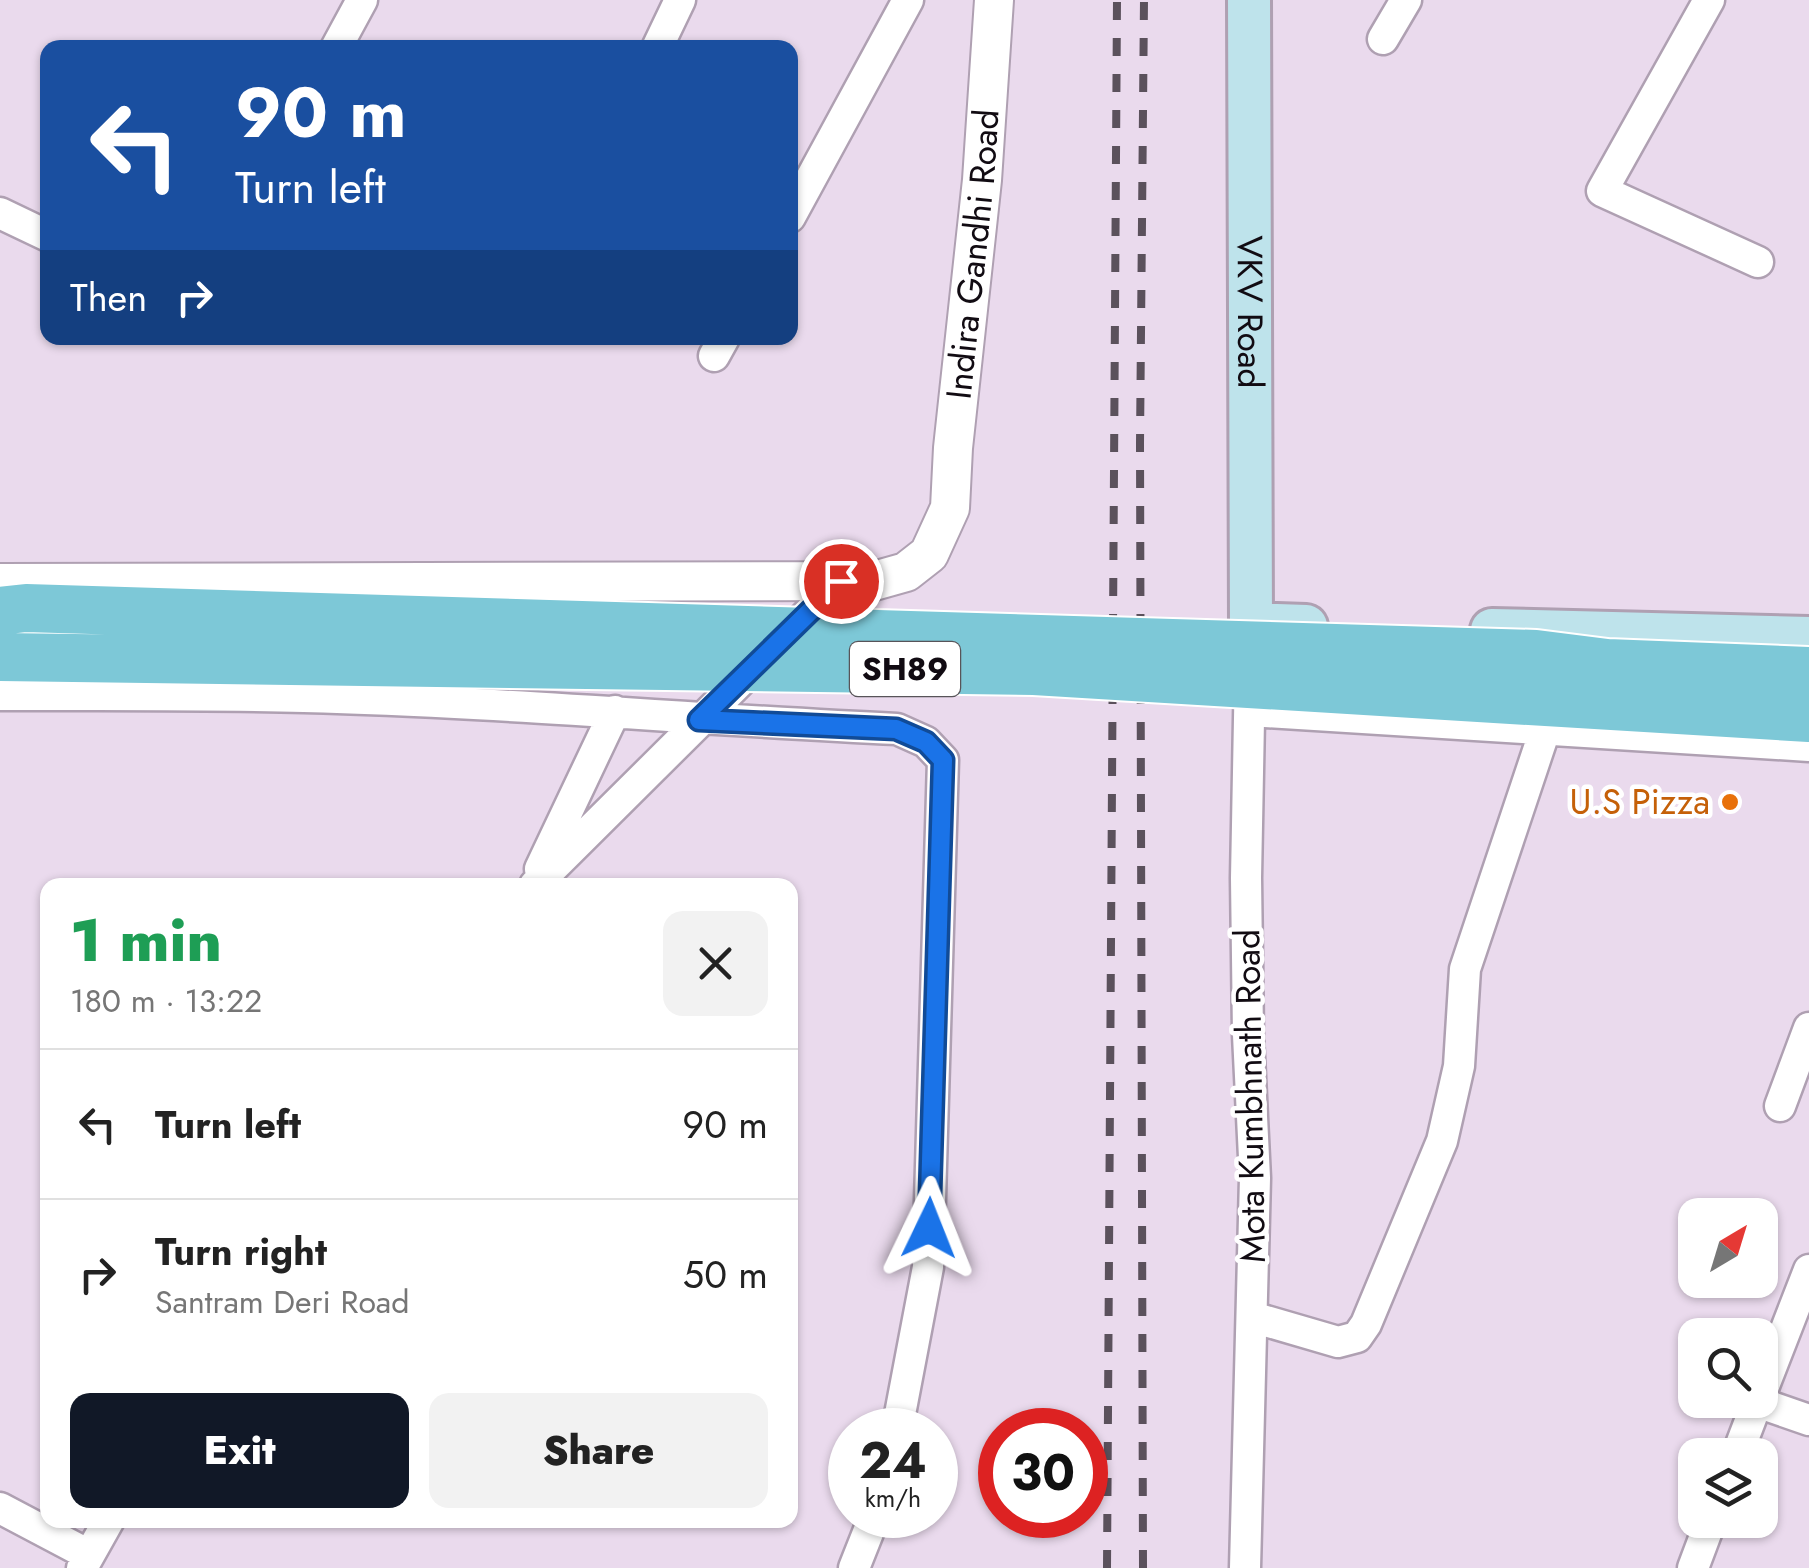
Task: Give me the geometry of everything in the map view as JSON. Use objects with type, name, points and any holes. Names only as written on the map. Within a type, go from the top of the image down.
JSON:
[{"type":"main road","name":"VKV Road","points":[[1249,0],[1251,624]]},
{"type":"main road","name":"SH89","points":[[0,611],[26,608],[1536,654],[1607,663],[1809,671]]},
{"type":"main road","points":[[1251,624],[1809,638]]},
{"type":"main road","name":"SH89","points":[[0,656],[1034,671],[1809,718]]},
{"type":"street","points":[[340,40],[362,0]]},
{"type":"street","points":[[660,40],[680,0]]},
{"type":"street","points":[[798,201],[908,0]]},
{"type":"street","name":"Indira Gandhi Road","points":[[841,581],[874,582],[906,572],[929,554],[950,508],[982,180],[994,0]]},
{"type":"street","points":[[1383,39],[1406,0]]},
{"type":"street","points":[[1709,0],[1602,191],[1758,262]]},
{"type":"street","points":[[0,213],[40,232]]},
{"type":"street","points":[[0,583],[841,581]]},
{"type":"street","points":[[541,878],[841,581]]},
{"type":"street","name":"Mota Kumbhnath Road","points":[[1245,1568],[1256,1178],[1248,1035],[1251,624]]},
{"type":"street","points":[[0,695],[304,696],[615,711],[699,720],[896,729],[926,742],[943,760],[928,1267],[901,1408]]},
{"type":"street","points":[[537,878],[615,711]]},
{"type":"street","points":[[1250,711],[1809,746]]},
{"type":"street","points":[[1252,1317],[1338,1342],[1357,1337],[1366,1324],[1442,1141],[1459,1066],[1465,969],[1545,730]]},
{"type":"street","points":[[1780,1106],[1809,1028]]},
{"type":"street","points":[[1778,1350],[1809,1270]]},
{"type":"street","points":[[1778,1407],[1809,1420]]},
{"type":"street","points":[[0,1508],[85,1562],[104,1528]]},
{"type":"street","points":[[854,1568],[866,1538]]},
{"type":"street","points":[[1693,1568],[1705,1538]]},
{"type":"railway","points":[[1107,1568],[1117,0]]},
{"type":"railway","points":[[1143,1568],[1140,443],[1144,0]]},
{"type":"place","name":"U.S Pizza","points":[[1730,802]]},
{"type":"route","points":[[841,581],[699,720],[896,729],[926,742],[943,760],[929,1228]]}]
